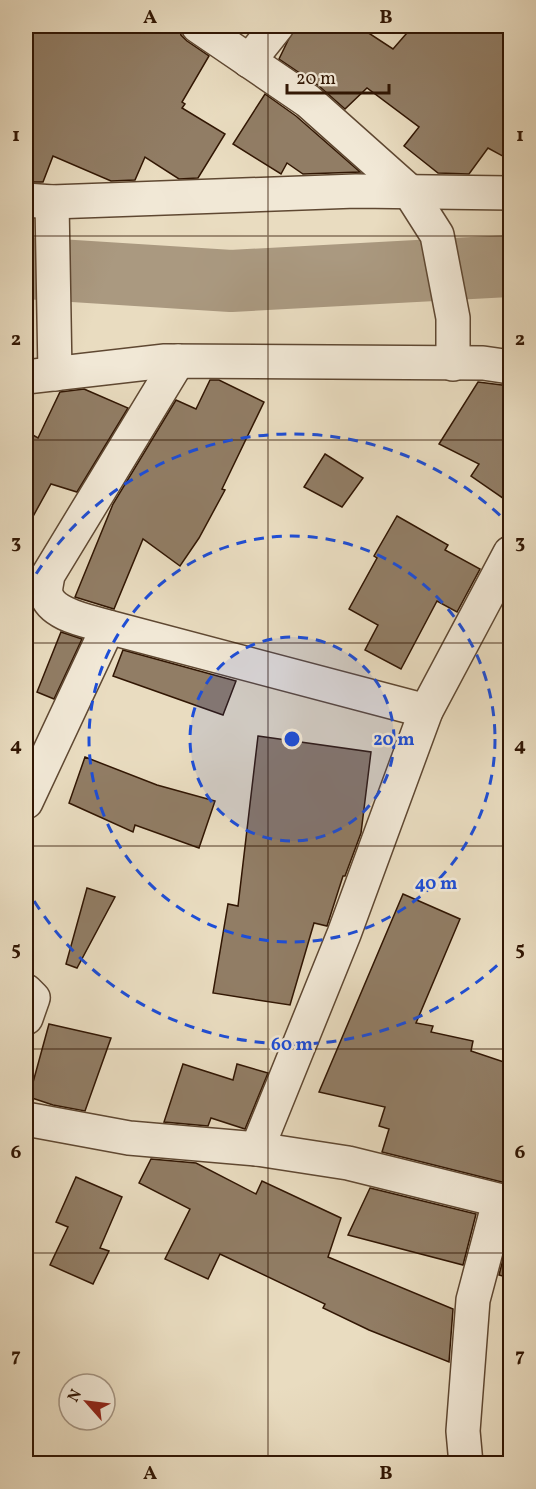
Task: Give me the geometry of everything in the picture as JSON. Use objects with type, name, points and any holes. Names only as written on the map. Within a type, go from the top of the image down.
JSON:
[{"type":"street","points":[[198,26],[308,101],[409,191],[436,235],[453,318],[453,364]]},
{"type":"street","points":[[249,61],[277,26]]},
{"type":"street","points":[[510,193],[409,191],[44,205],[44,370],[178,361],[483,363],[510,367]]},
{"type":"street","points":[[178,361],[48,575],[46,594],[53,604],[63,612],[108,627],[426,711]]},
{"type":"street","points":[[257,1149],[344,934],[426,711],[510,554]]},
{"type":"street","points":[[26,802],[108,627]]},
{"type":"street","points":[[26,991],[33,998],[26,1018]]},
{"type":"street","points":[[26,1119],[129,1138],[257,1149],[348,1163],[505,1203],[473,1300],[463,1431],[466,1464]]},
{"type":"building","points":[[26,26],[179,26],[181,35],[187,41],[209,56],[182,102],[185,104],[182,108],[225,134],[198,178],[179,179],[145,157],[135,180],[111,181],[53,156],[43,182],[26,182]]},
{"type":"building","points":[[295,26],[358,26],[393,49],[413,26],[510,26],[510,160],[488,148],[469,174],[438,173],[404,146],[419,127],[367,88],[345,109],[319,86],[279,59]]},
{"type":"building","points":[[265,94],[296,116],[360,172],[303,174],[287,163],[281,174],[233,144]]},
{"type":"building","points":[[210,380],[219,380],[264,402],[222,489],[225,490],[199,538],[180,566],[143,539],[114,609],[75,597],[113,504],[176,400],[196,409]]},
{"type":"building","points":[[478,382],[510,386],[510,503],[471,476],[479,464],[439,444]]},
{"type":"building","points":[[84,389],[128,408],[77,492],[51,484],[26,529],[26,431],[38,438],[60,392]]},
{"type":"building","points":[[325,454],[363,478],[342,507],[304,487]]},
{"type":"building","points":[[397,516],[448,545],[445,550],[480,569],[457,612],[437,601],[401,669],[365,650],[378,625],[349,609],[377,558],[374,556]]},
{"type":"building","points":[[61,632],[82,639],[54,699],[37,692]]},
{"type":"building","points":[[123,650],[236,681],[223,715],[113,676]]},
{"type":"building","points":[[258,736],[371,752],[361,833],[345,876],[343,876],[327,926],[314,923],[290,1005],[213,993],[228,904],[238,906]]},
{"type":"building","points":[[85,757],[157,785],[215,801],[199,848],[135,825],[133,832],[69,803]]},
{"type":"building","points":[[87,888],[115,897],[77,968],[66,964]]},
{"type":"building","points":[[403,894],[460,919],[416,1023],[433,1026],[431,1032],[473,1041],[471,1051],[510,1064],[510,1184],[382,1152],[389,1129],[379,1126],[385,1107],[319,1092]]},
{"type":"building","points":[[49,1024],[111,1038],[85,1111],[53,1105],[29,1097]]},
{"type":"building","points":[[183,1064],[233,1080],[237,1064],[268,1073],[245,1129],[211,1118],[208,1126],[164,1122]]},
{"type":"building","points":[[151,1159],[196,1163],[256,1194],[262,1181],[341,1218],[328,1257],[453,1309],[449,1362],[369,1330],[323,1308],[325,1304],[220,1254],[208,1279],[165,1259],[190,1209],[139,1183]]},
{"type":"building","points":[[76,1177],[122,1197],[100,1248],[109,1251],[93,1284],[50,1265],[68,1227],[56,1222]]},
{"type":"building","points":[[370,1188],[476,1214],[463,1265],[348,1235]]},
{"type":"building","points":[[510,1232],[510,1278],[499,1275]]},
{"type":"waterway","points":[[26,268],[231,281],[510,266]]}]
